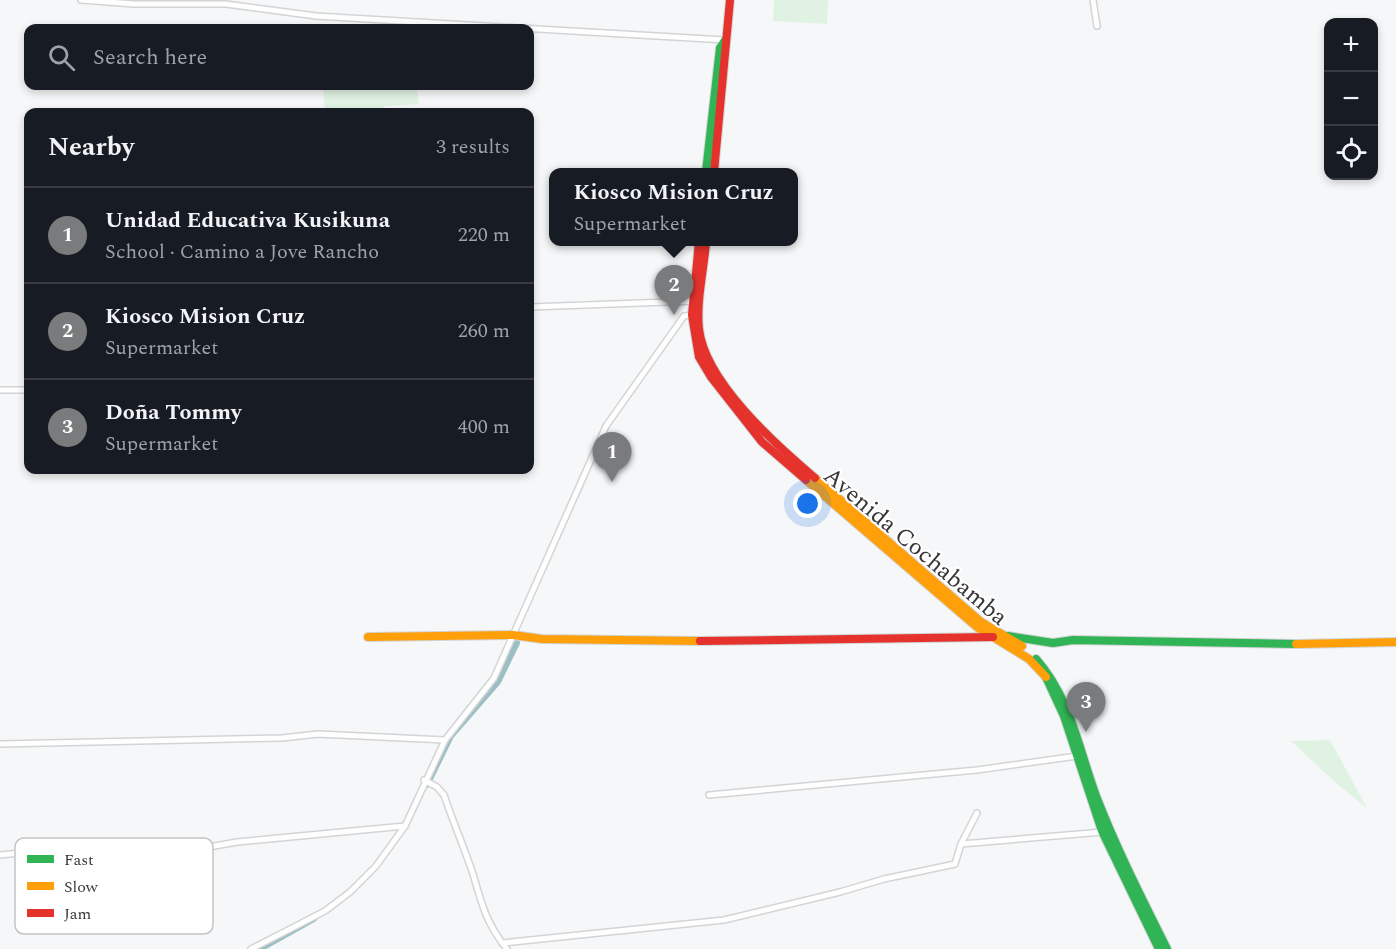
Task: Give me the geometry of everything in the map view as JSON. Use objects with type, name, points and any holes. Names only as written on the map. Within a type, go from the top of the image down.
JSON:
[{"type":"main road","points":[[714,168],[720,48],[725,40],[730,0]]},
{"type":"main road","points":[[707,168],[717,105]]},
{"type":"main road","name":"Avenida Cochabamba","points":[[699,246],[695,315],[696,346],[705,368],[756,436],[990,637],[1022,652],[1043,674],[1062,709],[1107,830],[1159,949]]},
{"type":"main road","name":"Avenida Cochabamba","points":[[696,301],[705,246]]},
{"type":"main road","name":"Avenida Cochabamba","points":[[695,315],[710,362],[764,434],[981,622],[1026,648],[1048,670],[1068,705],[1079,756]]},
{"type":"main road","points":[[368,637],[513,635],[542,639],[663,641],[1002,636],[1053,643],[1072,640],[1291,644],[1396,642]]},
{"type":"main road","name":"Avenida Cochabamba","points":[[1107,830],[1167,949]]},
{"type":"street","points":[[81,0],[244,3],[316,16],[452,24]]},
{"type":"street","points":[[1093,0],[1097,26]]},
{"type":"street","points":[[534,29],[725,40]]},
{"type":"street","points":[[534,307],[696,301]]},
{"type":"street","points":[[251,949],[325,911],[350,892],[376,866],[405,825],[424,780],[445,740],[494,678],[606,426],[684,316],[695,315]]},
{"type":"street","points":[[0,390],[24,390]]},
{"type":"street","points":[[0,744],[282,738],[318,734],[445,740]]},
{"type":"street","points":[[709,795],[977,770],[1079,756]]},
{"type":"street","points":[[424,780],[437,787],[444,795],[472,873],[484,916],[494,935],[507,949]]},
{"type":"street","points":[[502,944],[724,920],[884,879],[955,864],[962,844],[978,813]]},
{"type":"street","points":[[213,846],[405,825]]},
{"type":"street","points":[[962,844],[1107,830]]},
{"type":"street","points":[[0,855],[15,853]]},
{"type":"green space","points":[[774,0],[828,0],[827,24],[773,21]]},
{"type":"green space","points":[[323,90],[417,90],[419,104],[383,106],[385,108],[325,108]]},
{"type":"green space","points":[[1330,740],[1367,808],[1291,741]]},
{"type":"waterway","points":[[427,785],[451,736],[498,682],[517,643]]},
{"type":"waterway","points":[[260,949],[314,919]]},
{"type":"traffic: fast","points":[[706,168],[720,48],[725,40]]},
{"type":"traffic: fast","points":[[1008,636],[1053,643],[1073,640],[1296,644]]},
{"type":"traffic: fast","points":[[1036,659],[1048,674],[1066,707],[1096,796],[1167,949]]},
{"type":"traffic: fast","points":[[1046,677],[1064,716],[1102,831],[1159,949]]},
{"type":"traffic: slow","points":[[815,478],[981,622],[1022,646]]},
{"type":"traffic: slow","points":[[806,480],[977,627],[1029,659],[1046,677]]},
{"type":"traffic: slow","points":[[368,637],[513,635],[542,639],[700,641]]},
{"type":"traffic: slow","points":[[1296,644],[1396,642]]},
{"type":"traffic: jam","points":[[714,168],[730,0]]},
{"type":"traffic: jam","points":[[699,246],[692,315],[699,357],[711,377],[762,442],[806,480]]},
{"type":"traffic: jam","points":[[706,246],[699,307],[699,329],[704,349],[714,370],[745,411],[781,448],[815,478]]},
{"type":"traffic: jam","points":[[700,641],[993,637]]},
{"type":"place","name":"Kiosco Mision Cruz","points":[[674,315]]},
{"type":"place","name":"Unidad Educativa Kusikuna","points":[[612,482]]},
{"type":"place","name":"Doña Tommy","points":[[1086,732]]}]
